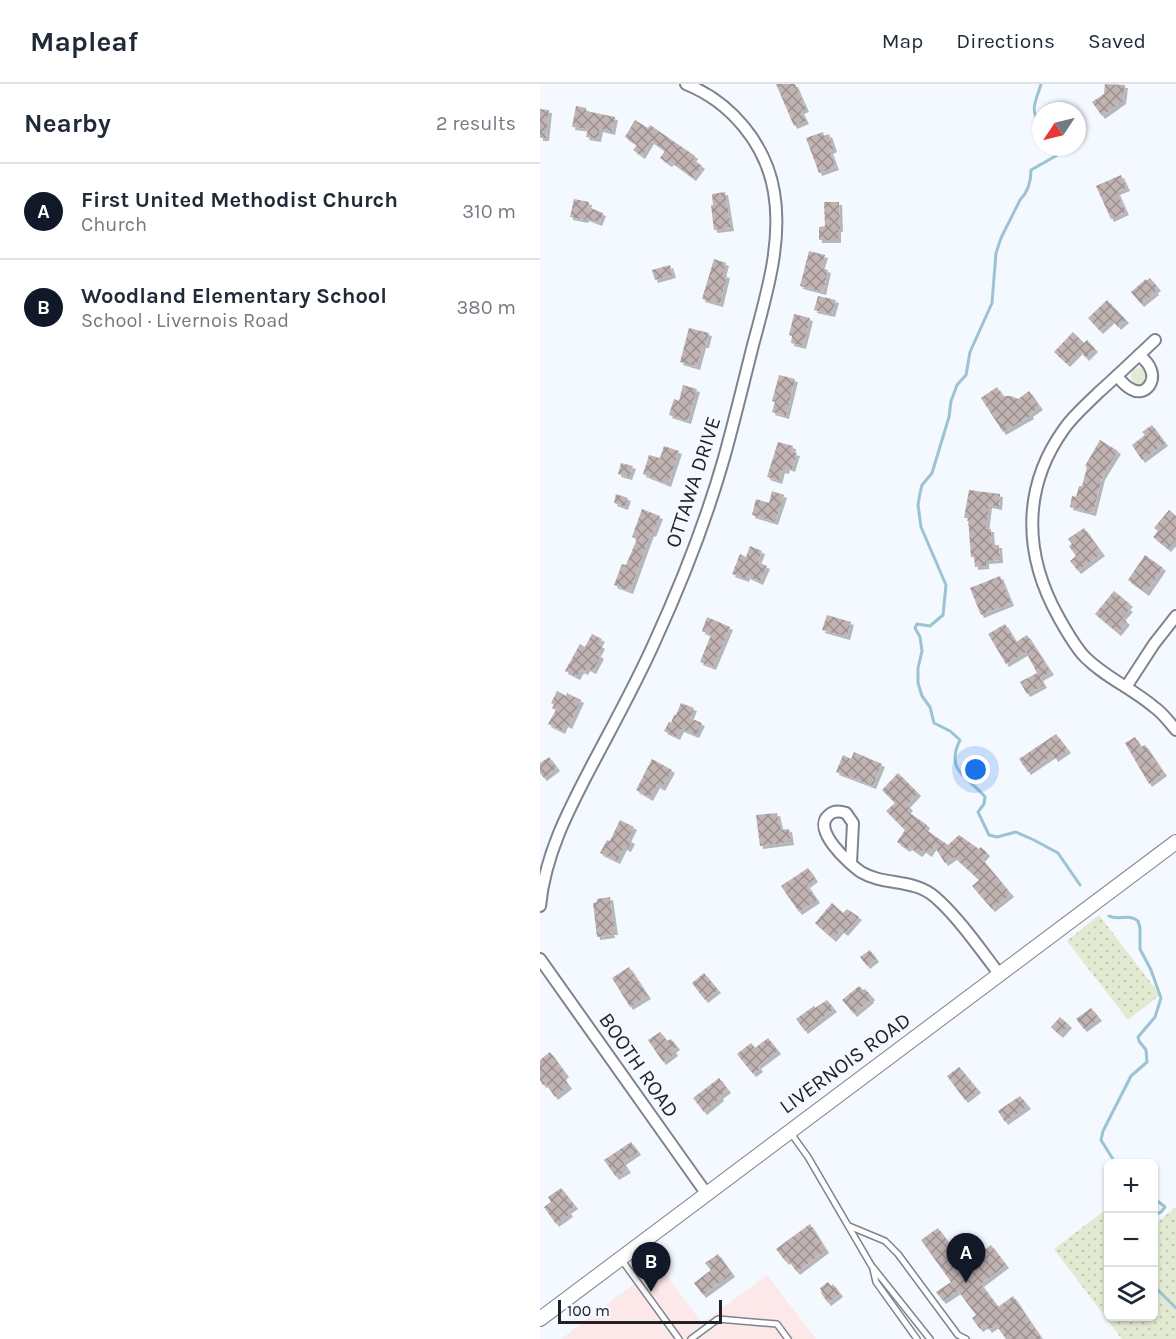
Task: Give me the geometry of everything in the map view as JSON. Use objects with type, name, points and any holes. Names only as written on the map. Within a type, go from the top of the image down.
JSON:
[{"type":"street","name":"OTTAWA DRIVE","points":[[540,906],[548,861],[561,826],[656,641],[712,497],[770,274],[776,231],[776,210],[772,182],[767,167],[754,141],[735,116],[709,96],[686,84]]},
{"type":"street","points":[[1155,340],[1076,415],[1054,443],[1036,487],[1032,530],[1035,557],[1042,583],[1070,637],[1087,658],[1155,707],[1176,730]]},
{"type":"street","points":[[1117,376],[1134,391],[1148,387],[1153,380],[1152,371],[1139,355]]},
{"type":"street","points":[[1126,687],[1154,644],[1176,616]]},
{"type":"street","name":"LIVERNOIS ROAD","points":[[540,1319],[789,1130],[1176,842]]},
{"type":"street","points":[[851,863],[870,876],[912,884],[934,896],[1000,975]]},
{"type":"street","name":"BOOTH ROAD","points":[[540,959],[706,1193]]},
{"type":"lane","points":[[789,1130],[808,1157],[872,1265],[930,1339]]},
{"type":"lane","points":[[848,1225],[885,1241],[898,1254],[963,1339]]},
{"type":"lane","points":[[621,1259],[680,1339]]},
{"type":"lane","points":[[872,1265],[876,1282],[917,1339]]},
{"type":"lane","points":[[691,1339],[718,1319],[777,1324],[788,1339]]},
{"type":"shaded area","points":[[659,1265],[702,1323],[767,1275],[816,1339],[561,1339]]},
{"type":"green space","points":[[1139,368],[1145,370],[1147,376],[1145,382],[1139,384],[1133,382],[1131,376],[1133,370]]},
{"type":"green space","points":[[1099,915],[1160,995],[1128,1020],[1067,941]]},
{"type":"green space","points":[[1176,1207],[1176,1339],[1122,1339],[1108,1321],[1158,1321],[1158,1222]]},
{"type":"green space","points":[[1104,1211],[1104,1315],[1054,1249]]},
{"type":"building","points":[[776,84],[795,84],[806,109],[801,111],[806,121],[794,126]]},
{"type":"building","points":[[1105,84],[1125,85],[1123,101],[1102,116],[1092,102],[1104,94]]},
{"type":"building","points":[[576,106],[586,108],[586,111],[615,117],[612,132],[600,129],[598,139],[586,137],[588,129],[572,127]]},
{"type":"building","points":[[540,109],[549,110],[546,138],[540,138]]},
{"type":"building","points":[[635,120],[648,128],[650,125],[695,156],[693,159],[702,166],[693,178],[671,162],[669,164],[660,158],[665,151],[651,141],[642,156],[633,150],[637,145],[625,137]]},
{"type":"building","points":[[823,132],[824,136],[829,134],[834,149],[830,151],[836,167],[819,173],[806,138]]},
{"type":"building","points":[[1121,175],[1127,188],[1117,192],[1126,212],[1111,219],[1096,186]]},
{"type":"building","points":[[725,192],[731,228],[714,230],[712,194]]},
{"type":"building","points":[[574,199],[589,202],[588,207],[603,213],[599,223],[586,218],[585,220],[570,217]]},
{"type":"building","points":[[824,202],[839,202],[838,240],[819,240],[819,227],[825,226]]},
{"type":"building","points":[[809,251],[825,255],[821,268],[828,270],[823,292],[800,286]]},
{"type":"building","points":[[714,259],[726,263],[723,274],[727,275],[720,304],[702,299]]},
{"type":"building","points":[[670,265],[673,275],[655,280],[652,270]]},
{"type":"building","points":[[1150,278],[1158,288],[1141,304],[1131,292]]},
{"type":"building","points":[[818,296],[836,300],[832,314],[814,310]]},
{"type":"building","points":[[1107,300],[1126,320],[1118,327],[1112,320],[1100,331],[1088,318]]},
{"type":"building","points":[[794,314],[810,318],[803,346],[791,343],[792,336],[789,335]]},
{"type":"building","points":[[689,328],[709,333],[697,367],[680,362]]},
{"type":"building","points":[[1073,332],[1084,343],[1087,340],[1095,349],[1086,358],[1080,351],[1067,364],[1054,352]]},
{"type":"building","points":[[779,375],[795,379],[786,416],[772,412],[775,402],[772,401]]},
{"type":"building","points":[[683,385],[697,389],[688,421],[669,415],[674,399],[679,401]]},
{"type":"building","points":[[997,387],[1003,396],[1018,399],[1029,391],[1040,407],[1030,414],[1031,416],[1003,432],[981,398]]},
{"type":"building","points":[[1152,425],[1165,443],[1142,460],[1132,445],[1145,435],[1142,432]]},
{"type":"building","points":[[1100,440],[1118,451],[1102,477],[1093,513],[1070,507],[1072,496],[1076,497],[1079,486],[1082,486],[1087,467],[1085,466]]},
{"type":"building","points":[[778,442],[793,446],[792,452],[797,453],[792,469],[787,467],[786,471],[782,470],[779,481],[767,477]]},
{"type":"building","points":[[664,446],[679,451],[668,484],[643,474],[649,455],[660,458]]},
{"type":"building","points":[[621,463],[633,466],[629,477],[618,474]]},
{"type":"building","points":[[969,490],[1000,494],[999,507],[989,505],[986,529],[991,529],[992,545],[999,545],[1000,560],[986,561],[986,566],[975,567],[974,557],[971,557],[968,518],[964,518]]},
{"type":"building","points":[[772,491],[784,495],[775,522],[752,515],[756,499],[769,503]]},
{"type":"building","points":[[616,494],[628,498],[625,507],[614,503]]},
{"type":"building","points":[[642,509],[660,516],[653,534],[651,533],[630,591],[614,585],[622,564],[626,565],[637,539],[632,537]]},
{"type":"building","points":[[1169,510],[1176,516],[1176,540],[1168,549],[1153,537],[1158,531],[1154,528]]},
{"type":"building","points":[[1084,528],[1102,553],[1078,571],[1070,561],[1076,556],[1069,546],[1072,544],[1068,539]]},
{"type":"building","points":[[750,546],[762,551],[758,562],[767,566],[760,582],[747,576],[746,579],[732,574],[740,554],[746,557]]},
{"type":"building","points":[[1145,555],[1163,568],[1146,593],[1128,580]]},
{"type":"building","points":[[1000,576],[1011,603],[981,615],[970,588]]},
{"type":"building","points":[[1114,591],[1130,604],[1127,607],[1130,609],[1122,618],[1127,622],[1118,633],[1095,614]]},
{"type":"building","points":[[827,615],[851,622],[847,637],[822,630]]},
{"type":"building","points":[[707,617],[730,627],[713,667],[700,662],[711,635],[702,631]]},
{"type":"building","points":[[1005,624],[1016,642],[1027,635],[1051,672],[1040,678],[1044,685],[1027,694],[1020,682],[1037,673],[1026,652],[1006,664],[988,634]]},
{"type":"building","points":[[592,634],[602,639],[599,644],[602,646],[598,654],[601,656],[593,671],[587,668],[585,672],[581,670],[577,677],[565,671],[580,644],[585,647]]},
{"type":"building","points":[[557,691],[581,700],[569,726],[565,724],[562,731],[548,724],[556,710],[552,708],[554,705],[551,703]]},
{"type":"building","points":[[681,703],[694,708],[690,718],[702,723],[696,735],[681,729],[677,737],[664,731],[676,715]]},
{"type":"building","points":[[1056,734],[1068,750],[1055,759],[1053,755],[1028,772],[1019,759]]},
{"type":"building","points":[[1135,737],[1141,747],[1145,745],[1164,773],[1149,784],[1125,743]]},
{"type":"building","points":[[854,752],[882,764],[873,786],[836,772],[843,755],[851,759]]},
{"type":"building","points":[[549,757],[557,768],[544,778],[540,773],[540,763]]},
{"type":"building","points":[[652,759],[672,770],[662,788],[657,785],[650,798],[636,790]]},
{"type":"building","points":[[898,773],[918,793],[907,805],[910,808],[907,811],[927,825],[925,829],[948,845],[959,835],[979,849],[981,847],[987,853],[982,859],[1011,894],[992,909],[972,886],[979,880],[954,857],[945,863],[934,846],[929,854],[923,850],[919,854],[897,842],[905,830],[886,811],[895,803],[882,790]]},
{"type":"building","points":[[777,813],[781,830],[789,829],[791,842],[760,846],[756,815]]},
{"type":"building","points":[[620,820],[634,827],[628,839],[632,841],[628,849],[624,847],[617,861],[600,853],[607,840],[610,841]]},
{"type":"building","points":[[808,868],[815,879],[807,885],[817,900],[799,912],[781,886]]},
{"type":"building","points":[[610,897],[615,932],[611,932],[612,935],[597,937],[593,903],[597,902],[597,899]]},
{"type":"building","points":[[832,903],[843,913],[847,909],[859,917],[845,933],[841,930],[833,939],[815,923]]},
{"type":"building","points":[[870,950],[876,959],[867,966],[860,957]]},
{"type":"building","points":[[629,967],[648,996],[630,1007],[612,978]]},
{"type":"building","points":[[704,973],[718,990],[705,1000],[692,983]]},
{"type":"building","points":[[859,986],[872,997],[854,1014],[842,1000]]},
{"type":"building","points":[[827,1000],[834,1009],[805,1031],[796,1019]]},
{"type":"building","points":[[1091,1008],[1099,1018],[1084,1029],[1076,1019]]},
{"type":"building","points":[[1060,1017],[1069,1025],[1060,1035],[1051,1027]]},
{"type":"building","points":[[660,1032],[667,1041],[671,1039],[677,1047],[673,1050],[675,1053],[663,1062],[648,1040]]},
{"type":"building","points":[[768,1038],[778,1051],[758,1066],[760,1069],[753,1074],[737,1054],[751,1043],[755,1048]]},
{"type":"building","points":[[550,1052],[566,1074],[563,1077],[569,1086],[555,1097],[546,1084],[543,1085],[540,1080],[540,1060]]},
{"type":"building","points":[[959,1067],[978,1090],[965,1100],[947,1076]]},
{"type":"building","points":[[719,1078],[728,1090],[704,1112],[693,1098]]},
{"type":"building","points":[[1020,1096],[1028,1106],[1005,1122],[998,1111]]},
{"type":"building","points":[[631,1142],[638,1152],[623,1162],[628,1170],[616,1177],[604,1160]]},
{"type":"building","points":[[561,1188],[575,1206],[568,1211],[570,1214],[556,1224],[544,1207],[551,1202],[548,1197]]},
{"type":"building","points":[[810,1224],[826,1250],[797,1272],[776,1249]]},
{"type":"building","points":[[938,1228],[964,1264],[991,1245],[1006,1265],[981,1284],[998,1307],[1013,1296],[1042,1339],[1006,1339],[996,1325],[989,1330],[986,1325],[980,1329],[972,1318],[976,1315],[958,1291],[943,1301],[936,1292],[951,1282],[921,1240]]},
{"type":"building","points":[[718,1254],[732,1274],[703,1295],[694,1283],[711,1270],[705,1263]]},
{"type":"building","points":[[828,1282],[831,1286],[833,1284],[840,1294],[828,1303],[820,1288]]},
{"type":"waterway","points":[[1036,102],[1041,84]]},
{"type":"waterway","points":[[1056,156],[1031,170],[1027,190],[1001,238],[996,253],[992,303],[970,352],[966,375],[957,385],[951,401],[949,417],[932,473],[922,485],[918,505],[921,527],[946,585],[943,615],[930,626],[917,624],[915,628],[920,637],[922,651],[918,668],[918,683],[922,696],[930,707],[934,723],[950,731],[960,740],[956,751],[957,767],[985,797],[984,804],[978,812],[989,835],[997,837],[1016,832],[1058,853],[1080,885]]},
{"type":"waterway","points":[[1109,916],[1138,921],[1140,949],[1151,970],[1161,998],[1155,1017],[1138,1037],[1146,1050],[1147,1062],[1131,1076],[1103,1131],[1101,1140],[1113,1159]]},
{"type":"waterway","points":[[1158,1202],[1165,1207],[1158,1213]]},
{"type":"waterway","points":[[1158,1290],[1176,1308]]},
{"type":"place","name":"First United Methodist Church","points":[[966,1283]]},
{"type":"place","name":"Woodland Elementary School","points":[[651,1292]]}]
